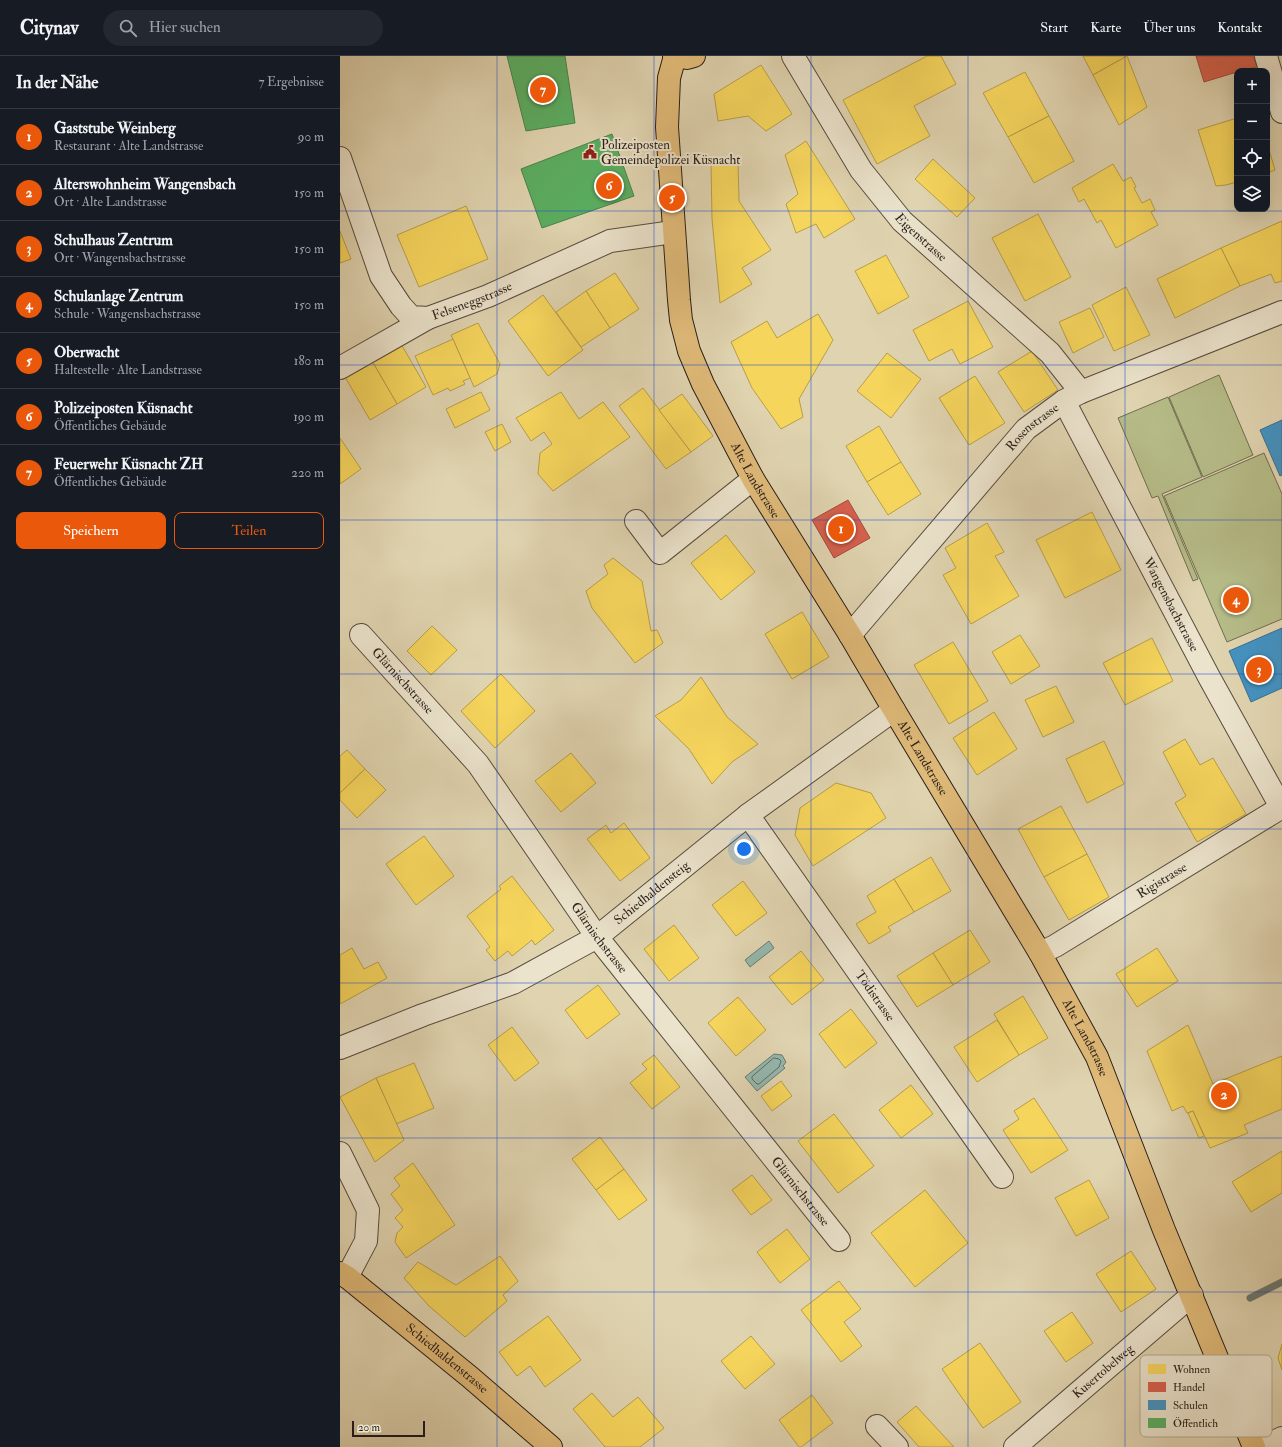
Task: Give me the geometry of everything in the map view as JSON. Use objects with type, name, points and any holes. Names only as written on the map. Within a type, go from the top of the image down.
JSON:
[{"type":"main road","name":"Alte Landstrasse","points":[[694,56],[688,58],[674,56],[669,78],[667,128],[673,232],[679,300],[681,320],[686,343],[703,384],[753,479],[850,636],[1040,953],[1097,1057],[1164,1230],[1216,1355]]},
{"type":"main road","name":"Schiedhaldenstrasse","points":[[344,1275],[470,1377],[551,1447]]},
{"type":"main road","name":"Alte Landstrasse","points":[[1250,1437],[1254,1447]]},
{"type":"street","name":"Eigenstrasse","points":[[793,56],[861,170],[902,221],[1050,353],[1072,396]]},
{"type":"street","points":[[1266,56],[1282,112]]},
{"type":"street","name":"Felseneggstrasse","points":[[340,158],[381,276],[401,306],[411,316],[428,318],[496,293],[610,241],[673,232]]},
{"type":"street","name":"Rosenstrasse","points":[[850,636],[1026,429],[1072,396],[1282,312]]},
{"type":"street","points":[[340,368],[428,318]]},
{"type":"street","name":"Wangensbachstrasse","points":[[1072,396],[1198,656],[1282,807]]},
{"type":"street","points":[[636,521],[660,553],[753,479]]},
{"type":"street","name":"Glärnischstrasse","points":[[361,635],[478,764],[597,937],[839,1240]]},
{"type":"street","name":"Schiedhaldensteig","points":[[340,1048],[424,1015],[513,983],[597,937],[748,815],[894,710]]},
{"type":"street","name":"Rigistrasse","points":[[1040,953],[1055,946],[1282,807]]},
{"type":"street","name":"Tödistrasse","points":[[748,815],[1002,1177]]},
{"type":"street","points":[[340,1153],[368,1210],[366,1241],[344,1275]]},
{"type":"street","name":"Kusertobelweg","points":[[1015,1447],[1192,1296]]},
{"type":"street","points":[[877,1426],[897,1447]]},
{"type":"street","points":[[1263,1447],[1282,1438]]},
{"type":"green space","points":[[1219,375],[1253,455],[1203,477],[1169,397]]},
{"type":"green space","points":[[1168,397],[1202,477],[1162,494],[1198,579],[1193,581],[1158,496],[1152,498],[1118,418]]},
{"type":"green space","points":[[1264,453],[1282,494],[1282,619],[1227,642],[1164,496]]},
{"type":"water","points":[[769,941],[774,948],[750,967],[745,960]]},
{"type":"water","points":[[774,1054],[782,1055],[786,1062],[783,1066],[785,1068],[757,1091],[745,1077]]},
{"type":"building: Wohnen","points":[[927,56],[941,56],[956,84],[914,106],[930,136],[877,164],[843,100]]},
{"type":"building: Wohnen","points":[[1083,56],[1127,56],[1093,75]]},
{"type":"building: Wohnen","points":[[1127,56],[1147,107],[1119,125],[1093,75]]},
{"type":"building: Wohnen","points":[[761,65],[792,114],[766,131],[748,116],[718,121],[714,94]]},
{"type":"building: Wohnen","points":[[1025,72],[1049,116],[1008,137],[983,93]]},
{"type":"building: Wohnen","points":[[1049,116],[1074,161],[1034,183],[1008,137]]},
{"type":"building: Wohnen","points":[[1234,119],[1234,183],[1216,186],[1198,130]]},
{"type":"building: Wohnen","points":[[806,141],[855,219],[824,238],[816,224],[796,233],[786,204],[798,194],[785,155]]},
{"type":"building: Wohnen","points":[[1270,153],[1275,170],[1270,172]]},
{"type":"building: Wohnen","points":[[933,159],[975,198],[957,217],[915,179]]},
{"type":"building: Wohnen","points":[[738,161],[739,201],[771,250],[742,268],[752,284],[720,303],[712,219],[711,162]]},
{"type":"building: Wohnen","points":[[1113,164],[1123,181],[1131,177],[1136,187],[1134,188],[1142,203],[1150,199],[1155,210],[1151,212],[1158,225],[1116,248],[1101,220],[1097,223],[1084,199],[1079,202],[1072,188]]},
{"type":"building: Wohnen","points":[[466,206],[488,259],[419,287],[397,235]]},
{"type":"building: Wohnen","points":[[1038,214],[1071,277],[1025,301],[992,238]]},
{"type":"building: Wohnen","points":[[1282,221],[1282,281],[1275,283],[1271,274],[1240,286],[1221,248]]},
{"type":"building: Wohnen","points":[[340,231],[351,259],[340,263]]},
{"type":"building: Wohnen","points":[[1221,248],[1240,286],[1175,318],[1157,279]]},
{"type":"building: Wohnen","points":[[886,255],[909,297],[878,314],[855,271]]},
{"type":"building: Wohnen","points":[[615,273],[639,309],[610,328],[586,291]]},
{"type":"building: Wohnen","points":[[1126,287],[1150,335],[1114,351],[1092,305]]},
{"type":"building: Wohnen","points":[[586,291],[610,328],[581,347],[556,312]]},
{"type":"building: Wohnen","points":[[543,295],[583,350],[548,376],[508,321]]},
{"type":"building: Wohnen","points":[[968,301],[993,347],[960,364],[952,349],[929,361],[913,330]]},
{"type":"building: Wohnen","points":[[1090,308],[1104,337],[1073,353],[1059,322]]},
{"type":"building: Wohnen","points":[[818,314],[833,340],[799,399],[803,417],[781,429],[752,388],[731,342],[767,321],[777,338]]},
{"type":"building: Wohnen","points":[[478,323],[500,364],[497,374],[474,387],[451,335]]},
{"type":"building: Wohnen","points":[[453,339],[470,378],[463,381],[465,384],[450,391],[448,388],[433,395],[415,356]]},
{"type":"building: Wohnen","points":[[401,344],[426,387],[397,404],[372,361]]},
{"type":"building: Wohnen","points":[[1032,351],[1058,390],[1024,412],[998,372]]},
{"type":"building: Wohnen","points":[[887,353],[921,379],[891,418],[857,391]]},
{"type":"building: Wohnen","points":[[372,361],[397,404],[370,420],[345,377]]},
{"type":"building: Wohnen","points":[[975,376],[1005,423],[969,445],[939,398]]},
{"type":"building: Wohnen","points":[[643,388],[691,452],[666,469],[619,406]]},
{"type":"building: Wohnen","points":[[481,392],[490,410],[455,428],[446,409]]},
{"type":"building: Wohnen","points":[[561,392],[579,419],[603,402],[630,437],[553,491],[538,474],[540,453],[552,444],[544,432],[531,441],[516,418]]},
{"type":"building: Wohnen","points":[[682,394],[713,436],[691,452],[659,410]]},
{"type":"building: Wohnen","points":[[502,424],[511,442],[495,451],[485,432]]},
{"type":"building: Wohnen","points":[[879,426],[901,462],[867,482],[846,446]]},
{"type":"building: Wohnen","points":[[340,438],[361,469],[340,484]]},
{"type":"building: Wohnen","points":[[901,462],[921,494],[888,515],[867,482]]},
{"type":"building: Wohnen","points":[[1092,512],[1121,570],[1065,598],[1036,540]]},
{"type":"building: Wohnen","points":[[987,523],[1004,552],[995,556],[1019,596],[971,624],[943,575],[956,568],[945,548]]},
{"type":"building: Wohnen","points":[[726,535],[755,572],[721,600],[691,563]]},
{"type":"building: Wohnen","points":[[613,558],[642,581],[651,631],[657,630],[663,643],[635,663],[592,608],[586,591],[608,574],[604,565]]},
{"type":"building: Wohnen","points":[[802,612],[829,657],[792,679],[765,634]]},
{"type":"building: Wohnen","points":[[432,626],[457,650],[431,675],[407,651]]},
{"type":"building: Wohnen","points":[[1020,635],[1040,666],[1011,684],[992,652]]},
{"type":"building: Wohnen","points":[[1152,638],[1173,681],[1125,705],[1103,663]]},
{"type":"building: Wohnen","points":[[953,642],[988,701],[949,724],[914,665]]},
{"type":"building: Wohnen","points":[[501,674],[535,711],[495,748],[461,711]]},
{"type":"building: Wohnen","points":[[701,677],[727,717],[758,744],[732,762],[712,784],[689,749],[655,716],[681,700]]},
{"type":"building: Wohnen","points":[[1056,686],[1074,722],[1043,737],[1025,700]]},
{"type":"building: Wohnen","points":[[994,712],[1017,749],[977,775],[953,738]]},
{"type":"building: Wohnen","points":[[1185,739],[1200,765],[1213,758],[1246,814],[1197,842],[1175,803],[1186,796],[1163,752]]},
{"type":"building: Wohnen","points":[[1104,741],[1124,784],[1087,803],[1066,759]]},
{"type":"building: Wohnen","points":[[347,750],[365,769],[340,793],[340,756]]},
{"type":"building: Wohnen","points":[[571,753],[596,783],[561,812],[535,781]]},
{"type":"building: Wohnen","points":[[365,769],[386,790],[357,818],[340,800],[340,793]]},
{"type":"building: Wohnen","points":[[836,783],[871,793],[886,818],[813,866],[795,835],[800,808]]},
{"type":"building: Wohnen","points":[[1061,806],[1087,854],[1044,877],[1018,829]]},
{"type":"building: Wohnen","points":[[624,823],[650,858],[620,881],[587,839],[606,825],[611,833]]},
{"type":"building: Wohnen","points":[[424,836],[454,876],[416,905],[386,864]]},
{"type":"building: Wohnen","points":[[1087,854],[1109,897],[1069,920],[1044,877]]},
{"type":"building: Wohnen","points":[[931,857],[951,891],[914,912],[894,879]]},
{"type":"building: Wohnen","points":[[512,876],[554,930],[535,945],[532,940],[512,956],[508,951],[495,961],[486,950],[490,947],[467,916],[501,889],[499,886]]},
{"type":"building: Wohnen","points":[[894,879],[914,912],[888,927],[891,931],[869,944],[856,924],[876,912],[867,896]]},
{"type":"building: Wohnen","points":[[743,881],[767,913],[736,936],[712,905]]},
{"type":"building: Wohnen","points":[[674,925],[699,958],[669,981],[644,949]]},
{"type":"building: Wohnen","points":[[970,930],[990,962],[953,985],[933,953]]},
{"type":"building: Wohnen","points":[[352,948],[364,969],[378,962],[387,978],[340,1004],[340,955]]},
{"type":"building: Wohnen","points":[[1157,948],[1178,981],[1137,1007],[1116,974]]},
{"type":"building: Wohnen","points":[[801,951],[824,980],[792,1005],[769,977]]},
{"type":"building: Wohnen","points":[[933,953],[953,985],[917,1007],[897,976]]},
{"type":"building: Wohnen","points":[[598,985],[620,1014],[587,1039],[565,1010]]},
{"type":"building: Wohnen","points":[[1023,996],[1048,1038],[1019,1055],[994,1014]]},
{"type":"building: Wohnen","points":[[738,997],[766,1030],[736,1056],[708,1023]]},
{"type":"building: Wohnen","points":[[851,1009],[877,1043],[845,1068],[819,1034]]},
{"type":"building: Wohnen","points":[[997,1020],[1019,1055],[977,1082],[954,1047]]},
{"type":"building: Wohnen","points":[[1188,1025],[1213,1084],[1282,1056],[1282,1109],[1244,1125],[1248,1133],[1210,1148],[1193,1111],[1187,1113],[1183,1106],[1172,1111],[1147,1051]]},
{"type":"building: Wohnen","points":[[512,1027],[539,1063],[515,1081],[488,1045]]},
{"type":"building: Wohnen","points":[[654,1055],[680,1087],[652,1109],[630,1083],[647,1069],[642,1064]]},
{"type":"building: Wohnen","points":[[414,1063],[434,1108],[396,1124],[376,1078]]},
{"type":"building: Wohnen","points":[[376,1078],[404,1140],[375,1162],[340,1097]]},
{"type":"building: Wohnen","points":[[781,1081],[792,1096],[772,1111],[761,1096]]},
{"type":"building: Wohnen","points":[[911,1085],[933,1114],[901,1138],[879,1110]]},
{"type":"building: Wohnen","points":[[1034,1098],[1068,1150],[1031,1173],[1003,1130],[1019,1119],[1014,1111]]},
{"type":"building: Wohnen","points":[[1193,1111],[1204,1136],[1199,1138],[1188,1113]]},
{"type":"building: Wohnen","points":[[834,1114],[874,1166],[838,1193],[798,1141]]},
{"type":"building: Wohnen","points":[[600,1137],[624,1169],[596,1190],[572,1159]]},
{"type":"building: Wohnen","points":[[1282,1151],[1282,1193],[1251,1212],[1232,1182]]},
{"type":"building: Wohnen","points":[[413,1163],[455,1225],[406,1258],[395,1242],[397,1233],[403,1227],[395,1218],[403,1210],[391,1194],[400,1186],[394,1178]]},
{"type":"building: Wohnen","points":[[624,1169],[647,1200],[619,1220],[596,1190]]},
{"type":"building: Wohnen","points":[[752,1175],[772,1200],[751,1215],[732,1190]]},
{"type":"building: Wohnen","points":[[1089,1180],[1109,1218],[1076,1236],[1055,1198]]},
{"type":"building: Wohnen","points":[[925,1190],[968,1243],[915,1287],[871,1233]]},
{"type":"building: Wohnen","points":[[787,1229],[810,1259],[780,1283],[757,1252]]},
{"type":"building: Wohnen","points":[[1131,1251],[1156,1289],[1121,1312],[1096,1274]]},
{"type":"building: Wohnen","points":[[500,1256],[518,1281],[503,1295],[507,1301],[465,1337],[429,1306],[404,1278],[418,1262],[456,1285]]},
{"type":"building: Wohnen","points":[[839,1281],[861,1309],[844,1322],[862,1346],[841,1362],[801,1310]]},
{"type":"building: Wohnen","points":[[1072,1312],[1093,1343],[1066,1362],[1044,1331]]},
{"type":"building: Wohnen","points":[[548,1316],[581,1360],[545,1387],[530,1366],[517,1376],[499,1352]]},
{"type":"building: Wohnen","points":[[751,1336],[775,1364],[745,1389],[721,1361]]},
{"type":"building: Wohnen","points":[[980,1343],[1021,1402],[983,1428],[942,1369]]},
{"type":"building: Wohnen","points":[[1282,1344],[1282,1370],[1278,1358]]},
{"type":"building: Wohnen","points":[[592,1393],[613,1417],[638,1397],[664,1428],[640,1447],[605,1447],[573,1409]]},
{"type":"building: Wohnen","points":[[812,1395],[833,1423],[799,1447],[779,1420]]},
{"type":"building: Wohnen","points":[[916,1406],[954,1447],[919,1447],[897,1422]]},
{"type":"building: Handel","points":[[1196,56],[1253,56],[1257,67],[1234,68],[1234,73],[1204,82]]},
{"type":"building: Handel","points":[[848,500],[870,538],[834,558],[812,520]]},
{"type":"building: Schulen","points":[[1282,420],[1282,475],[1280,476],[1260,430]]},
{"type":"building: Schulen","points":[[1282,628],[1282,688],[1251,702],[1229,651]]},
{"type":"building: Öffentlich","points":[[507,56],[565,56],[575,123],[526,131]]},
{"type":"building: Öffentlich","points":[[612,134],[634,196],[542,228],[521,169]]},
{"type":"waterway","points":[[1250,1298],[1282,1282]]},
{"type":"place","name":"Feuerwehr Küsnacht ZH","points":[[543,90]]},
{"type":"place","name":"Polizeiposten Gemeindepolizei Küsnacht","points":[[590,152]]},
{"type":"place","name":"Polizeiposten Küsnacht","points":[[609,186]]},
{"type":"place","name":"Oberwacht","points":[[672,198]]},
{"type":"place","name":"Gaststube Weinberg","points":[[841,529]]},
{"type":"place","name":"Schulanlage Zentrum","points":[[1236,600]]},
{"type":"place","name":"Schulhaus Zentrum","points":[[1259,670]]},
{"type":"place","name":"Alterswohnheim Wangensbach","points":[[1224,1095]]}]
